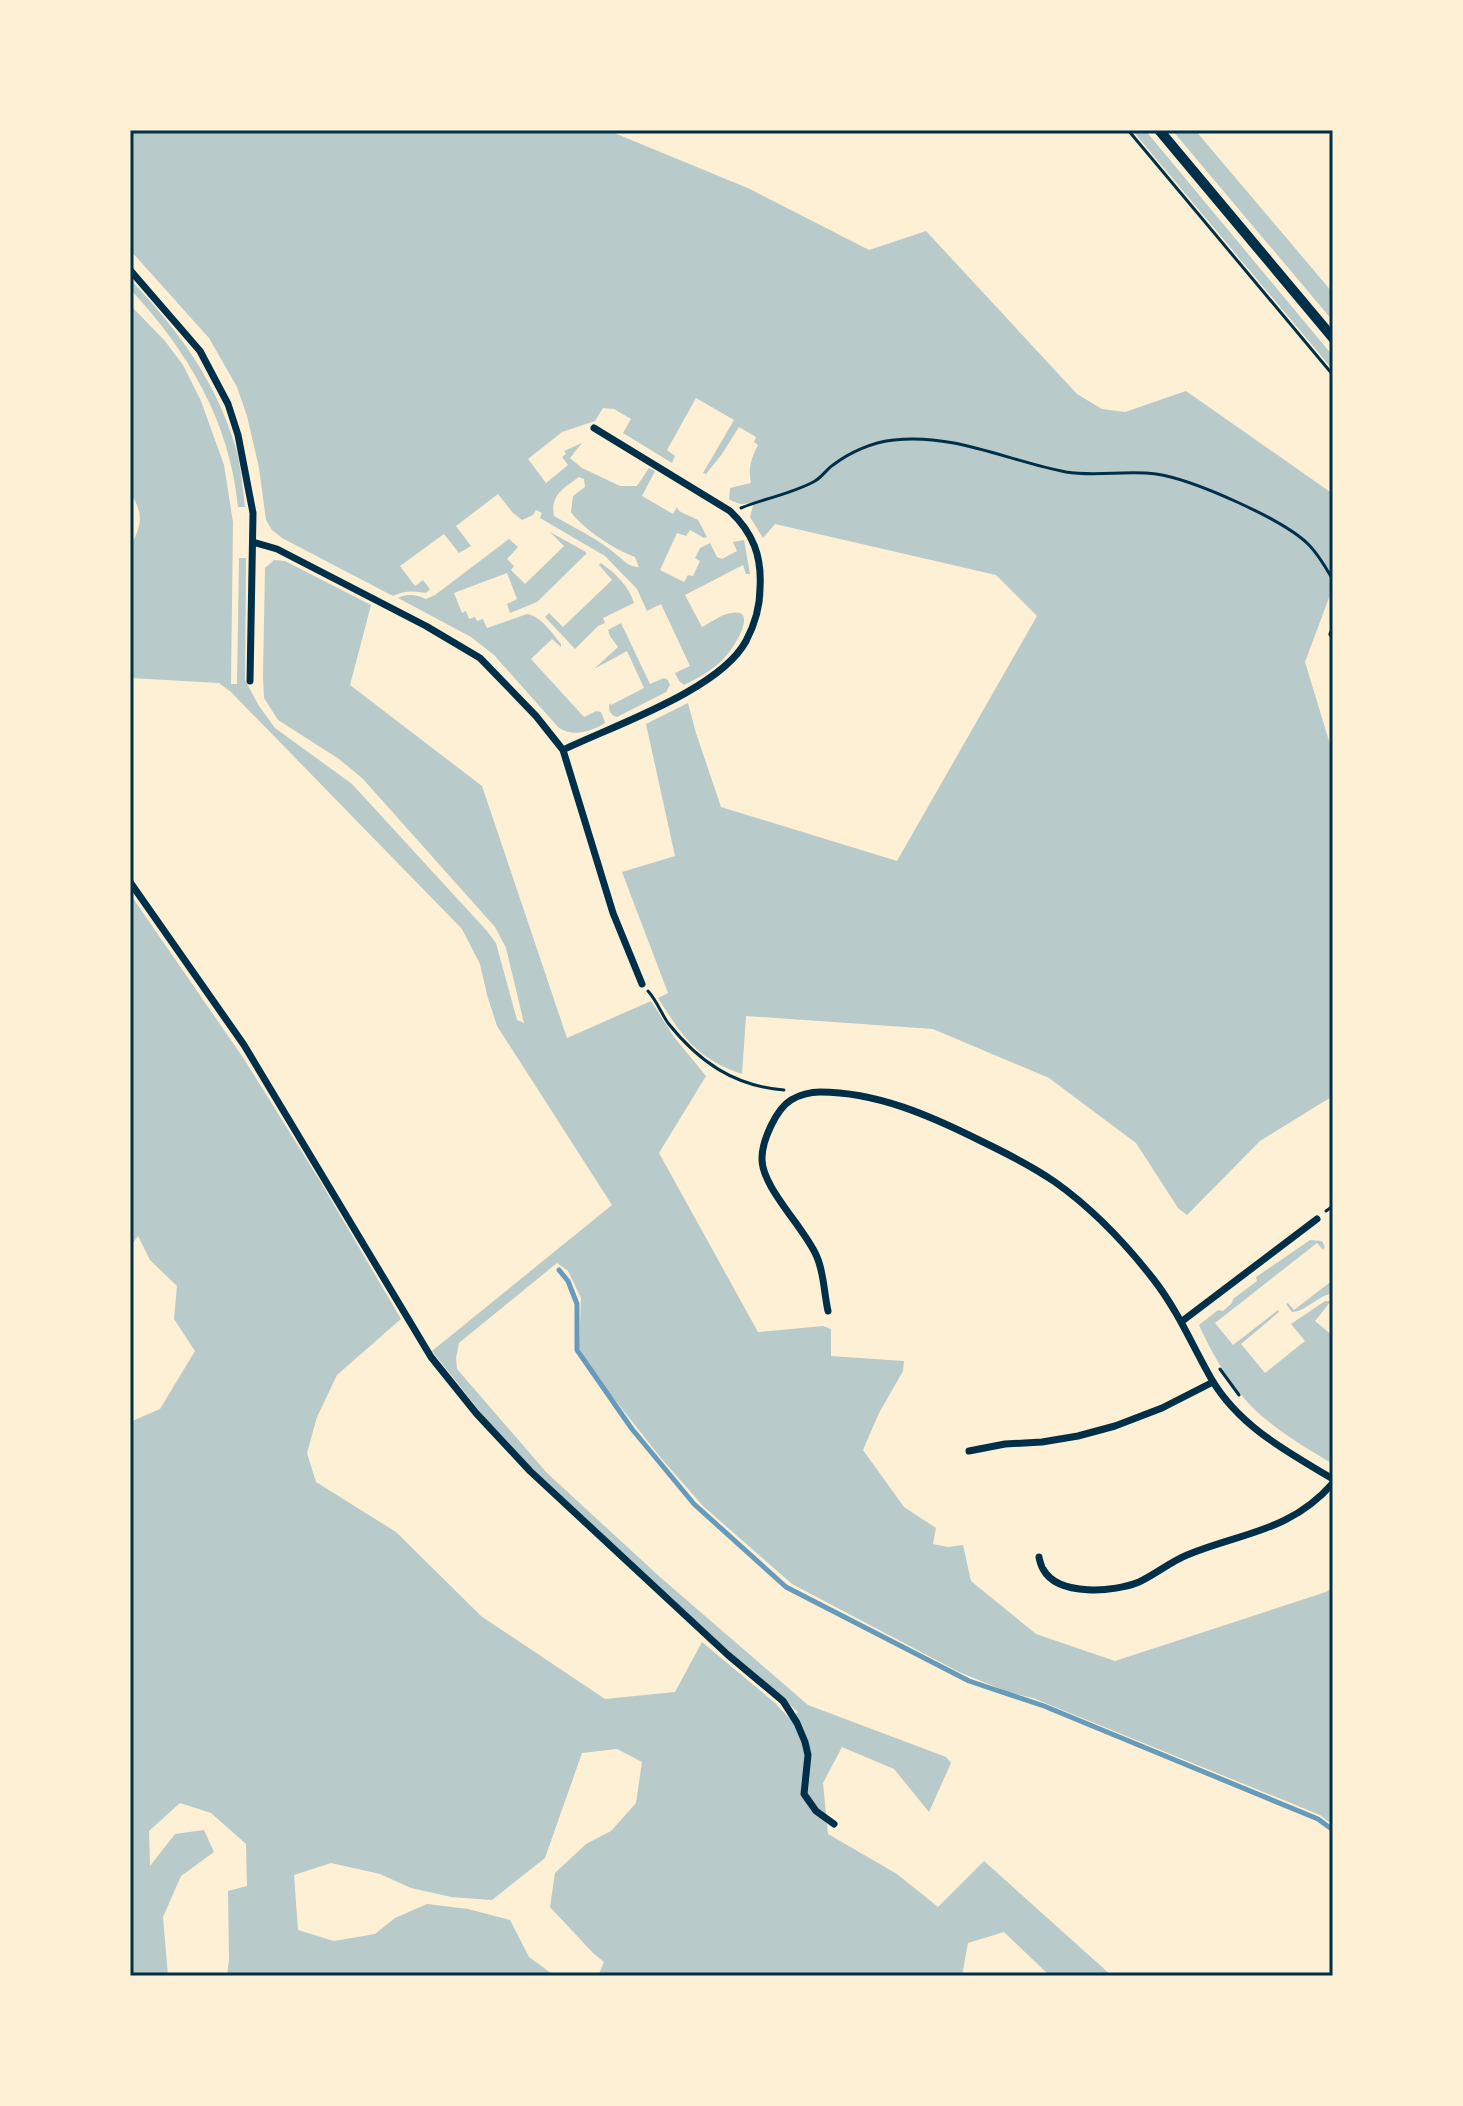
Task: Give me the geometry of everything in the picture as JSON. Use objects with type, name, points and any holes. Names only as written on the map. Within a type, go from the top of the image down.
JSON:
[{"type":"main road","points":[[1159,130],[1333,338]]},
{"type":"street","points":[[130,270],[200,351],[228,404],[238,435],[251,497],[250,681]]},
{"type":"street","points":[[563,750],[703,684],[745,643],[757,617],[760,597],[761,575],[756,549],[746,526],[730,511],[594,428]]},
{"type":"street","points":[[253,542],[277,549],[426,626],[480,658],[536,716],[563,750],[613,913],[642,984]]},
{"type":"street","points":[[130,882],[244,1045],[431,1357],[476,1413],[530,1471],[718,1646],[783,1701],[797,1723],[808,1755],[804,1794],[816,1811],[834,1824]]},
{"type":"street","points":[[828,1311],[818,1258],[773,1190],[762,1166],[763,1142],[770,1126],[789,1100],[813,1092],[838,1092],[873,1098],[934,1117],[1012,1156],[1055,1182],[1094,1213],[1156,1282],[1213,1382],[1238,1412],[1266,1439],[1333,1481],[1322,1496],[1306,1509],[1276,1526],[1185,1556],[1140,1582],[1121,1588],[1071,1588],[1043,1571],[1039,1557]]},
{"type":"street","points":[[1181,1322],[1317,1219]]},
{"type":"street","points":[[969,1451],[1005,1444],[1042,1442],[1103,1429],[1162,1408],[1213,1382]]},
{"type":"path","points":[[1128,130],[1333,375]]},
{"type":"path","points":[[741,508],[817,480],[833,465],[858,450],[892,440],[922,439],[986,449],[1065,472],[1157,474],[1181,480],[1284,526],[1308,545],[1333,580]]},
{"type":"path","points":[[642,984],[667,1021],[709,1065],[741,1080],[782,1090],[792,1088]]},
{"type":"path","points":[[1219,1368],[1241,1399]]},
{"type":"shaded area","points":[[130,130],[607,130],[750,189],[869,250],[926,231],[1077,394],[1102,409],[1125,412],[1186,391],[1333,494],[1333,587],[1305,662],[1333,754],[1333,1096],[1260,1141],[1187,1215],[1178,1208],[1136,1143],[1049,1078],[933,1029],[746,1016],[742,1074],[713,1061],[683,1035],[658,998],[668,993],[622,872],[675,856],[646,724],[688,703],[721,807],[897,861],[1037,616],[996,575],[775,524],[763,538],[750,517],[754,502],[741,504],[729,499],[730,488],[751,483],[751,464],[758,445],[754,442],[756,437],[739,427],[722,454],[706,474],[703,473],[734,420],[696,398],[667,450],[675,456],[672,463],[623,433],[631,419],[614,409],[603,408],[595,421],[562,432],[528,459],[546,483],[568,465],[562,457],[566,454],[564,451],[582,443],[570,458],[582,468],[620,486],[637,486],[649,468],[655,471],[642,496],[673,514],[677,507],[698,520],[707,537],[690,530],[686,536],[677,533],[660,570],[684,582],[688,575],[693,576],[700,561],[695,558],[700,548],[710,543],[717,557],[722,559],[737,551],[733,542],[744,540],[750,574],[746,574],[743,565],[685,595],[702,627],[727,614],[739,613],[743,616],[742,630],[734,645],[722,661],[707,672],[684,685],[679,681],[675,673],[690,666],[661,604],[647,611],[637,589],[605,556],[540,518],[542,513],[536,510],[522,520],[498,494],[456,526],[471,546],[459,553],[444,534],[400,566],[415,586],[423,580],[430,589],[426,593],[410,592],[393,596],[272,530],[266,520],[259,468],[237,387],[209,338],[130,250]],"holes":[[[579,477],[584,479],[585,487],[573,496],[571,512],[600,538],[635,557],[639,567],[629,565],[602,544],[554,516],[554,503],[559,493]]]},
{"type":"shaded area","points":[[1132,130],[1145,130],[1333,356],[1333,370]]},
{"type":"shaded area","points":[[1172,130],[1195,130],[1333,293],[1333,321]]},
{"type":"shaded area","points":[[130,279],[180,338],[219,403],[237,452],[245,507],[238,507],[226,446],[203,389],[170,337],[130,289]]},
{"type":"shaded area","points":[[130,305],[183,365],[201,401],[224,465],[233,522],[231,684],[237,684],[239,558],[246,558],[245,680],[259,706],[275,728],[352,784],[487,931],[496,943],[517,1020],[524,1023],[506,948],[495,927],[363,779],[339,759],[278,720],[264,698],[265,568],[274,560],[285,561],[371,605],[350,685],[482,786],[567,1038],[651,1001],[674,1037],[706,1076],[659,1153],[758,1332],[823,1326],[831,1329],[831,1356],[904,1361],[903,1371],[879,1413],[863,1450],[904,1507],[936,1528],[933,1544],[948,1547],[963,1545],[971,1581],[1036,1634],[1115,1661],[1326,1592],[1333,1587],[1333,1825],[1320,1815],[1033,1698],[1008,1692],[959,1672],[792,1584],[703,1506],[601,1382],[579,1348],[581,1298],[568,1271],[557,1263],[459,1343],[457,1369],[547,1473],[660,1577],[808,1705],[946,1757],[951,1763],[929,1812],[894,1769],[842,1747],[823,1783],[828,1834],[897,1874],[938,1907],[984,1861],[1112,1976],[1050,1976],[1004,1932],[968,1943],[962,1976],[598,1976],[604,1962],[550,1907],[555,1873],[586,1844],[611,1831],[636,1803],[642,1762],[617,1749],[582,1753],[545,1858],[492,1900],[451,1897],[411,1888],[380,1874],[331,1863],[294,1875],[298,1930],[334,1941],[375,1934],[395,1918],[427,1904],[468,1909],[510,1920],[529,1957],[555,1976],[227,1976],[228,1891],[247,1886],[246,1844],[211,1813],[180,1803],[149,1831],[150,1866],[175,1834],[204,1830],[214,1852],[181,1876],[163,1917],[168,1976],[130,1976],[130,1422],[160,1409],[195,1351],[174,1319],[177,1286],[150,1260],[138,1236],[130,1247],[130,894],[244,1059],[401,1319],[337,1375],[317,1417],[307,1453],[316,1482],[396,1532],[481,1616],[605,1699],[675,1692],[702,1642],[790,1719],[798,1712],[557,1493],[498,1434],[432,1351],[612,1205],[497,1026],[480,964],[462,929],[231,692],[219,683],[130,678],[130,546],[140,519],[130,492]]},
{"type":"shaded area","points":[[550,532],[586,554],[537,602],[510,613],[507,604],[517,599],[507,573],[454,593],[462,613],[466,611],[469,619],[483,619],[487,628],[527,614],[546,626],[561,647],[552,639],[531,659],[584,717],[601,712],[605,722],[582,732],[559,728],[494,655],[471,637],[398,598],[412,595],[426,599],[435,595],[509,539],[518,547],[507,559],[514,566],[511,570],[525,584],[564,546]]},
{"type":"shaded area","points":[[601,563],[621,580],[634,603],[603,618],[605,623],[575,649],[545,617],[549,613],[563,627],[612,580],[599,565]]},
{"type":"shaded area","points":[[621,623],[650,684],[664,678],[670,685],[666,692],[617,717],[610,712],[610,703],[644,688],[627,651],[594,669],[618,647],[608,630]]},
{"type":"shaded area","points":[[1310,1240],[1322,1241],[1325,1247],[1323,1250],[1317,1243],[1215,1323],[1233,1345],[1278,1310],[1241,1344],[1265,1373],[1305,1341],[1291,1324],[1325,1301],[1331,1301],[1315,1321],[1333,1336],[1333,1464],[1277,1428],[1247,1402],[1220,1365],[1199,1325],[1218,1310],[1223,1311],[1257,1281],[1256,1277]]},
{"type":"shaded area","points":[[1333,1280],[1333,1293],[1302,1309],[1292,1312],[1286,1304],[1294,1310]]},
{"type":"waterway","points":[[559,1270],[568,1281],[577,1304],[577,1350],[632,1429],[694,1504],[786,1587],[969,1681],[1044,1706],[1318,1819],[1333,1830]]}]
